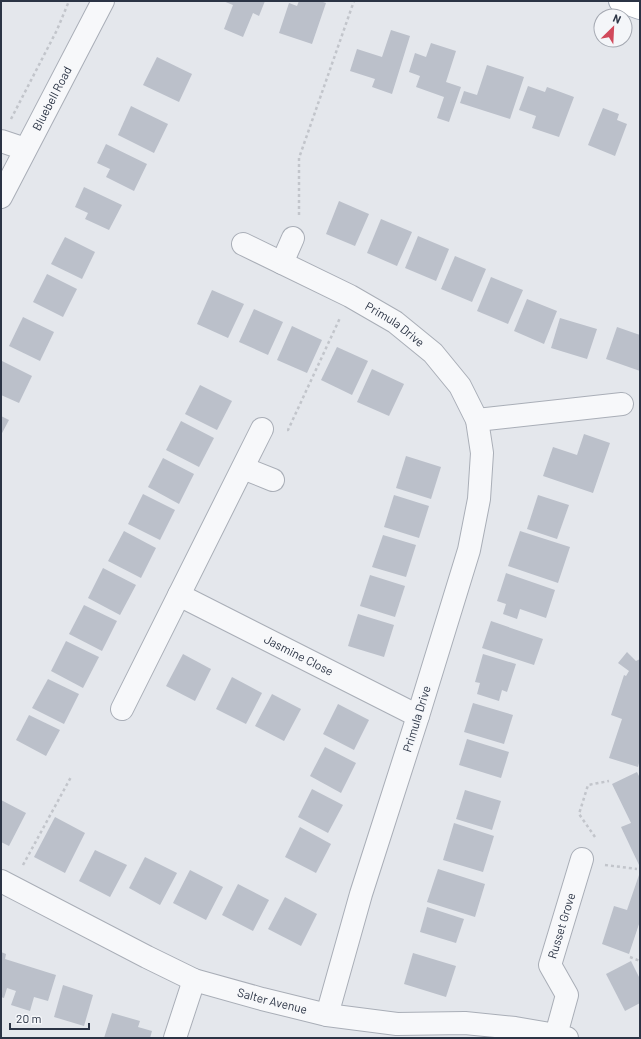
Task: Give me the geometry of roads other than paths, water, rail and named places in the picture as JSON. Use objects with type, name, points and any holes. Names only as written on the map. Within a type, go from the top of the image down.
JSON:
[{"type":"main road","points":[[620,1],[640,8]]},
{"type":"street","name":"Bluebell Road","points":[[1,197],[103,1]]},
{"type":"street","points":[[4,132],[25,149]]},
{"type":"street","points":[[282,262],[293,238]]},
{"type":"street","name":"Primula Drive","points":[[243,244],[350,296],[394,322],[433,353],[460,386],[477,420],[482,453],[480,499],[469,550],[361,894],[327,1015]]},
{"type":"street","points":[[477,420],[622,404]]},
{"type":"street","points":[[122,709],[262,428]]},
{"type":"street","points":[[243,468],[273,480]]},
{"type":"street","name":"Jasmine Close","points":[[179,595],[418,716]]},
{"type":"street","name":"Russet Grove","points":[[562,1036],[567,995],[550,965],[592,859]]},
{"type":"street","name":"Salter Avenue","points":[[6,884],[194,980],[262,999],[327,1015],[398,1024],[465,1022],[514,1033],[562,1036]]},
{"type":"street","points":[[175,1038],[194,980]]}]
